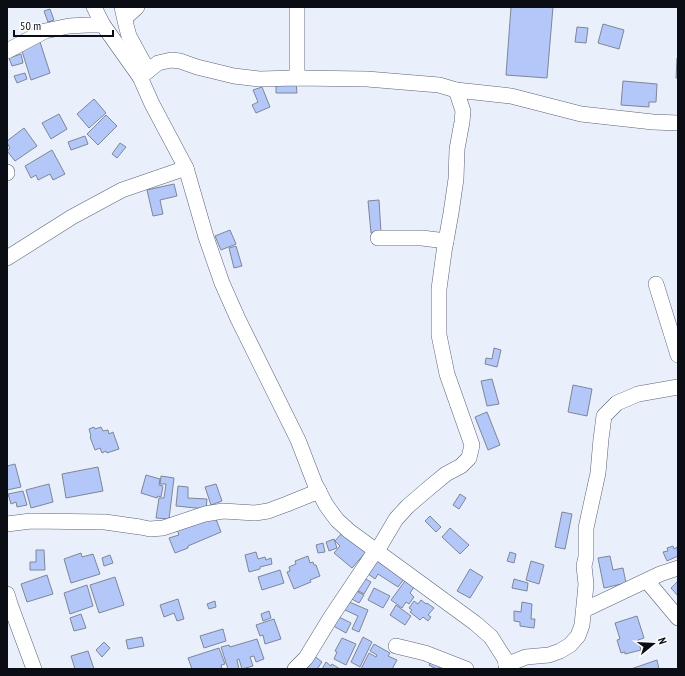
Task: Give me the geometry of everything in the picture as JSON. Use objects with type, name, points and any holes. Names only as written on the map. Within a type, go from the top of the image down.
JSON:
[{"type":"street","points":[[94,7],[103,25],[144,74]]},
{"type":"street","points":[[137,7],[123,12],[144,74],[152,104],[186,168],[206,237],[222,284],[298,440],[315,484],[326,505],[349,531],[475,623],[491,637],[505,659],[507,667],[526,657],[549,655],[560,651],[570,645],[578,636],[582,625],[586,584],[584,566],[586,556],[586,528],[598,473],[604,416],[617,403],[638,394],[678,387]]},
{"type":"street","points":[[297,7],[297,78]]},
{"type":"street","points":[[7,51],[45,31],[69,26],[103,25]]},
{"type":"street","points":[[144,74],[158,63],[171,60],[180,61],[196,67],[234,76],[259,79],[366,79],[439,85],[456,90],[511,96],[581,114],[653,122],[678,123]]},
{"type":"street","points":[[295,669],[306,658],[331,617],[377,551],[396,519],[408,506],[429,488],[446,474],[461,466],[469,458],[472,445],[447,374],[439,335],[439,289],[456,179],[457,149],[463,111],[456,90]]},
{"type":"street","points":[[463,111],[488,94]]},
{"type":"street","points":[[7,258],[72,217],[122,190],[186,168]]},
{"type":"street","points":[[378,238],[422,238],[446,241]]},
{"type":"street","points":[[656,284],[672,313],[678,355]]},
{"type":"street","points":[[7,524],[32,521],[106,522],[140,526],[150,530],[163,528],[205,514],[223,511],[255,513],[274,508],[319,491]]},
{"type":"street","points":[[584,610],[660,574],[678,568]]},
{"type":"street","points":[[646,581],[678,618]]},
{"type":"street","points":[[7,594],[34,669]]},
{"type":"street","points":[[396,646],[425,652],[466,669]]},
{"type":"building","points":[[511,7],[553,7],[547,78],[506,75]]},
{"type":"building","points":[[50,9],[54,20],[48,22],[44,11]]},
{"type":"building","points":[[603,24],[624,30],[619,49],[598,43]]},
{"type":"building","points":[[577,27],[588,28],[586,43],[575,42]]},
{"type":"building","points":[[40,42],[50,73],[31,80],[21,48]]},
{"type":"building","points":[[21,54],[23,63],[12,66],[9,58]]},
{"type":"building","points":[[677,58],[678,78],[676,78]]},
{"type":"building","points":[[25,73],[27,79],[17,83],[14,76]]},
{"type":"building","points":[[623,81],[657,84],[656,102],[649,102],[649,107],[621,105]]},
{"type":"building","points":[[296,83],[297,93],[276,93],[276,84]]},
{"type":"building","points":[[262,87],[270,107],[256,113],[252,105],[258,102],[253,90]]},
{"type":"building","points":[[94,99],[106,113],[89,128],[77,114]]},
{"type":"building","points":[[59,114],[67,129],[51,139],[42,123]]},
{"type":"building","points":[[106,115],[117,126],[98,145],[87,134]]},
{"type":"building","points":[[24,128],[37,146],[15,161],[7,151],[10,148],[7,141]]},
{"type":"building","points":[[85,136],[88,144],[71,150],[68,142]]},
{"type":"building","points":[[120,143],[126,147],[117,158],[112,154]]},
{"type":"building","points":[[52,150],[65,174],[53,180],[50,174],[38,180],[36,175],[31,178],[25,166]]},
{"type":"building","points":[[174,184],[177,196],[160,200],[163,214],[153,216],[147,190]]},
{"type":"building","points":[[379,200],[381,233],[371,233],[368,201]]},
{"type":"building","points":[[230,230],[236,244],[221,250],[215,236]]},
{"type":"building","points":[[236,246],[242,266],[234,268],[229,248]]},
{"type":"building","points":[[494,348],[501,350],[497,367],[485,364],[486,358],[492,359]]},
{"type":"building","points":[[492,379],[499,404],[487,406],[481,381]]},
{"type":"building","points":[[573,385],[592,389],[587,416],[568,412]]},
{"type":"building","points":[[487,412],[500,445],[488,450],[475,417]]},
{"type":"building","points":[[94,427],[95,429],[101,427],[103,431],[108,430],[109,434],[113,432],[119,449],[107,453],[106,451],[102,453],[100,448],[95,450],[90,437],[89,429]]},
{"type":"building","points":[[15,464],[21,487],[7,490],[7,466]]},
{"type":"building","points":[[98,467],[103,491],[66,498],[62,474]]},
{"type":"building","points":[[146,475],[160,479],[159,485],[163,486],[161,497],[158,496],[157,498],[141,493]]},
{"type":"building","points":[[161,476],[174,478],[169,519],[156,518],[159,498],[164,498],[166,484],[160,484]]},
{"type":"building","points":[[49,484],[53,502],[31,508],[26,490]]},
{"type":"building","points":[[216,484],[222,501],[211,505],[205,487]]},
{"type":"building","points":[[178,486],[188,487],[188,498],[207,499],[206,509],[176,506]]},
{"type":"building","points":[[23,491],[27,505],[17,507],[16,502],[11,504],[8,494]]},
{"type":"building","points":[[460,494],[466,498],[459,509],[453,505]]},
{"type":"building","points":[[562,512],[572,514],[565,549],[555,547]]},
{"type":"building","points":[[214,514],[221,532],[175,553],[169,538],[179,535],[177,529]]},
{"type":"building","points":[[430,516],[441,527],[436,532],[425,521]]},
{"type":"building","points":[[450,528],[469,545],[460,554],[442,537]]},
{"type":"building","points":[[342,533],[366,552],[352,568],[334,553],[340,546],[335,541]]},
{"type":"building","points":[[334,539],[337,548],[329,551],[326,542]]},
{"type":"building","points":[[323,543],[325,552],[318,553],[316,545]]},
{"type":"building","points":[[673,546],[674,549],[677,547],[678,556],[667,561],[663,552],[668,551],[667,548]]},
{"type":"building","points":[[36,550],[44,550],[45,570],[30,570],[30,562],[36,562]]},
{"type":"building","points":[[256,552],[258,559],[265,557],[266,560],[271,558],[272,564],[249,572],[245,555]]},
{"type":"building","points":[[510,552],[516,554],[514,563],[507,561]]},
{"type":"building","points":[[81,553],[82,557],[93,554],[100,574],[71,583],[64,559]]},
{"type":"building","points":[[110,555],[113,563],[104,566],[102,558]]},
{"type":"building","points":[[308,556],[310,563],[313,562],[314,565],[316,565],[320,576],[310,580],[311,582],[294,589],[287,572],[290,571],[289,567],[296,564],[295,561]]},
{"type":"building","points":[[610,556],[613,570],[623,568],[626,583],[604,588],[598,558]]},
{"type":"building","points":[[376,560],[404,579],[398,587],[378,574],[375,579],[367,573]]},
{"type":"building","points":[[531,561],[544,565],[539,584],[526,580]]},
{"type":"building","points":[[470,569],[483,577],[470,598],[457,591]]},
{"type":"building","points":[[280,570],[284,583],[262,590],[258,577]]},
{"type":"building","points":[[47,575],[53,594],[27,602],[21,584]]},
{"type":"building","points":[[115,577],[124,605],[99,613],[90,585]]},
{"type":"building","points":[[362,577],[371,582],[364,594],[359,591],[358,592],[364,595],[359,603],[350,598]]},
{"type":"building","points":[[514,579],[528,583],[527,591],[512,588]]},
{"type":"building","points":[[405,581],[414,587],[410,593],[414,597],[409,604],[406,602],[402,608],[391,600]]},
{"type":"building","points":[[678,581],[678,596],[671,588]]},
{"type":"building","points":[[87,585],[93,606],[70,614],[64,593]]},
{"type":"building","points":[[374,588],[390,596],[383,608],[368,600]]},
{"type":"building","points":[[178,599],[184,619],[177,621],[174,613],[164,617],[160,605]]},
{"type":"building","points":[[421,600],[434,608],[428,615],[431,617],[428,621],[423,617],[420,620],[410,612],[412,610],[409,608],[414,601],[418,604]]},
{"type":"building","points":[[215,601],[216,607],[209,609],[207,604]]},
{"type":"building","points":[[347,601],[368,610],[359,632],[352,629],[358,616],[343,609]]},
{"type":"building","points":[[522,602],[532,604],[531,619],[535,619],[534,628],[520,626],[520,622],[514,621],[514,611],[521,612]]},
{"type":"building","points":[[396,605],[411,616],[405,625],[390,615]]},
{"type":"building","points":[[269,611],[271,618],[263,621],[261,614]]},
{"type":"building","points":[[81,614],[86,628],[74,631],[70,618]]},
{"type":"building","points":[[335,615],[351,623],[346,633],[330,624]]},
{"type":"building","points":[[637,616],[644,638],[638,640],[641,650],[625,654],[625,652],[621,653],[617,640],[620,639],[615,623]]},
{"type":"building","points":[[274,619],[281,639],[265,644],[263,635],[260,636],[256,625]]},
{"type":"building","points":[[223,629],[226,641],[204,648],[200,636]]},
{"type":"building","points":[[142,637],[144,646],[128,649],[126,640]]},
{"type":"building","points":[[363,637],[372,642],[360,667],[351,662]]},
{"type":"building","points":[[342,638],[356,644],[346,665],[334,659],[337,652],[335,651]]},
{"type":"building","points":[[257,639],[264,659],[256,662],[254,656],[250,657],[253,666],[242,669],[239,659],[237,660],[239,669],[228,669],[221,647],[229,645],[230,647]]},
{"type":"building","points":[[104,642],[110,648],[102,657],[96,650]]},
{"type":"building","points":[[374,644],[390,653],[388,656],[397,660],[392,669],[361,669],[369,653],[376,657],[377,655],[370,651]]},
{"type":"building","points":[[219,648],[225,664],[221,665],[222,669],[192,669],[188,658]]},
{"type":"building","points":[[88,651],[94,669],[75,669],[71,656]]},
{"type":"building","points":[[313,655],[322,662],[317,669],[302,669]]},
{"type":"building","points":[[432,659],[441,665],[438,669],[429,665]]},
{"type":"building","points":[[657,660],[659,669],[631,669]]},
{"type":"building","points":[[326,662],[331,666],[332,664],[340,669],[322,669]]}]
